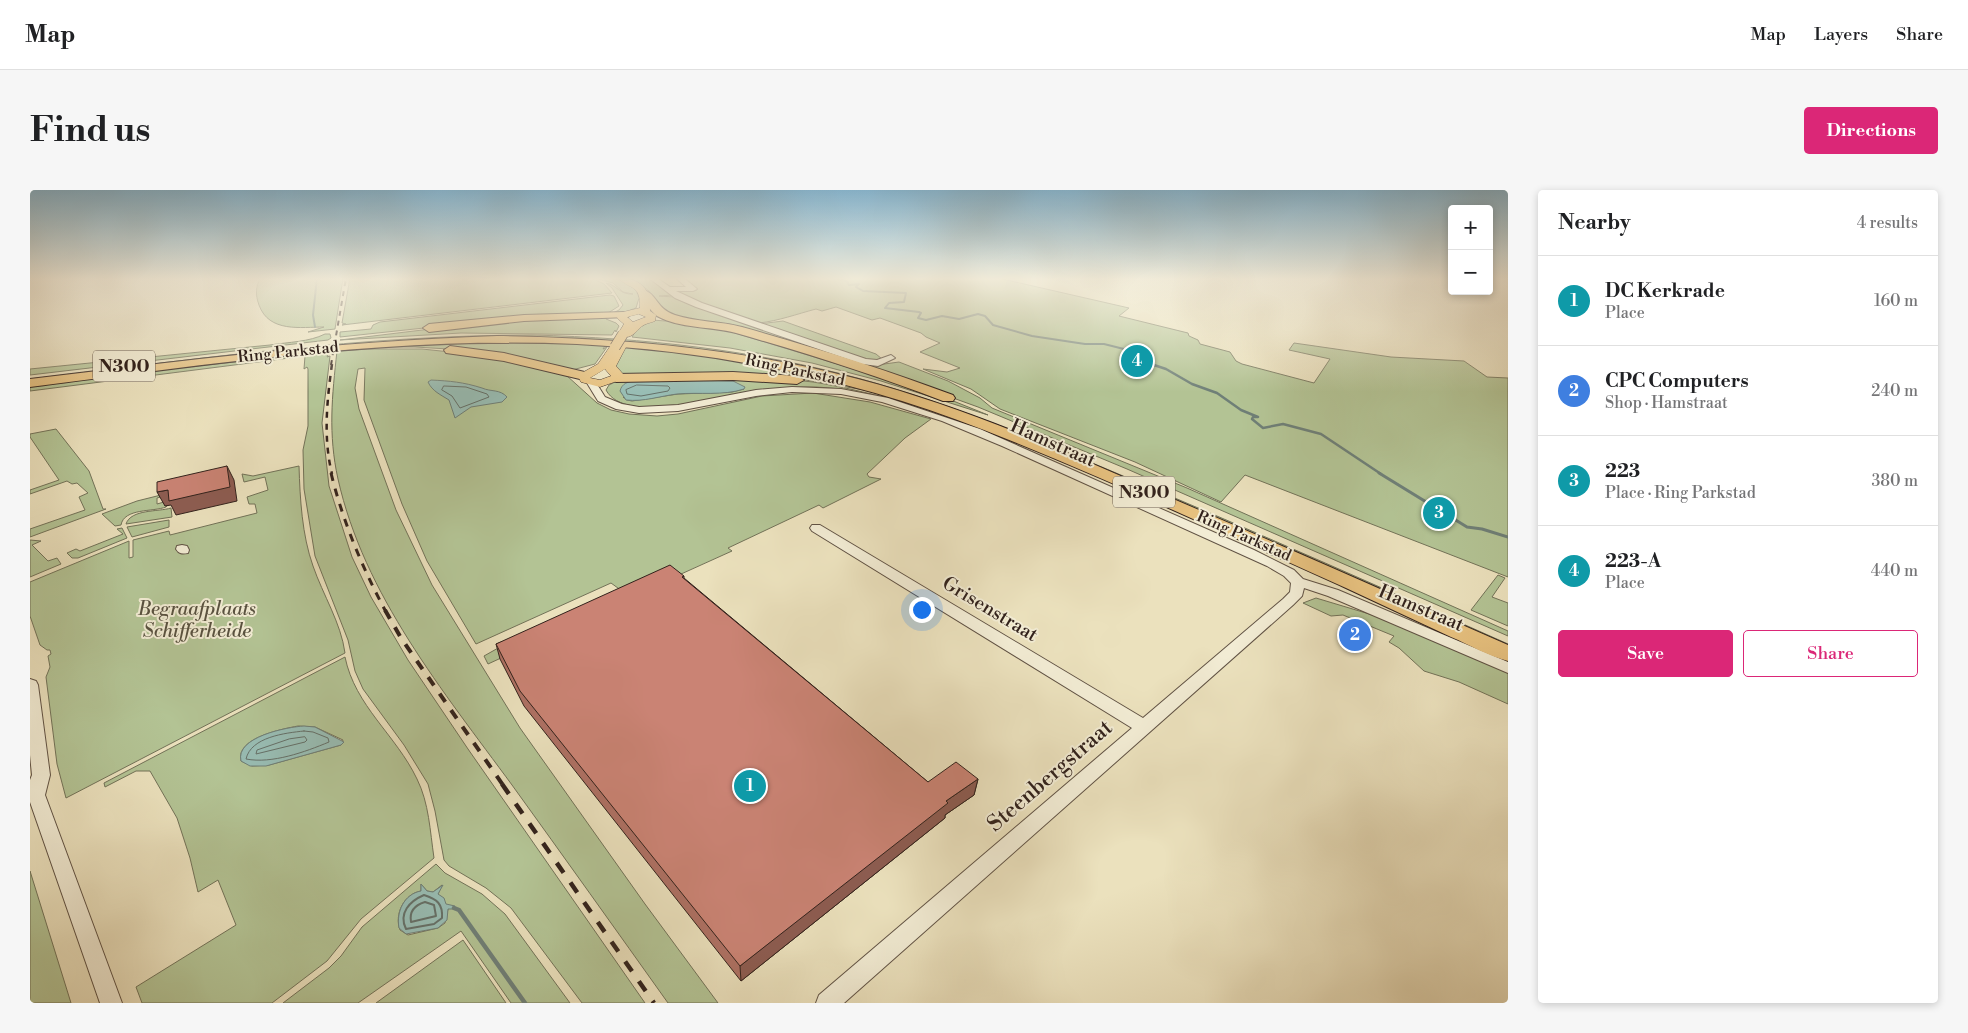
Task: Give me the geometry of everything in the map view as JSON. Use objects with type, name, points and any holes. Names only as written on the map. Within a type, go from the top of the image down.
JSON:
[{"type":"highway","name":"N300","points":[[281,348],[494,321],[579,316]]},
{"type":"highway","name":"N300","points":[[656,316],[701,322]]},
{"type":"highway","name":"N300","points":[[668,316],[732,328],[888,376],[981,410],[1025,433]]},
{"type":"highway","name":"Ring Parkstad","points":[[30,377],[378,338],[461,334],[564,334],[670,342],[776,358],[855,376],[944,402],[1025,433],[1160,489],[1508,641]]},
{"type":"highway","name":"Ring Parkstad","points":[[30,383],[337,346],[431,340],[519,338],[636,344],[725,355],[814,372],[888,392],[979,423],[1131,486],[1508,654]]},
{"type":"highway","name":"N300","points":[[216,360],[349,349],[422,348],[489,354],[588,380]]},
{"type":"highway","name":"N300","points":[[611,381],[733,376],[813,382],[874,393],[979,423]]},
{"type":"main road","points":[[625,316],[622,318],[629,323],[626,334]]},
{"type":"main road","points":[[588,380],[618,347],[626,334],[648,316]]},
{"type":"main road","points":[[588,380],[611,381],[617,374],[610,366],[618,347]]},
{"type":"street","points":[[727,316],[865,362],[878,364],[891,358]]},
{"type":"street","name":"Hamstraat","points":[[588,380],[599,398],[634,409],[672,410],[753,393],[798,389],[830,390],[874,398],[938,417],[999,440],[1272,563],[1289,573],[1298,582],[1325,590],[1508,668]]},
{"type":"street","points":[[611,381],[604,391],[611,402]]},
{"type":"street","name":"Grisenstraat","points":[[816,528],[1143,726]]},
{"type":"street","name":"Steenbergstraat","points":[[827,1003],[1293,597],[1298,590],[1298,582]]},
{"type":"street","points":[[30,685],[31,711],[41,775],[33,791],[111,1003]]},
{"type":"green space","points":[[266,316],[337,316],[335,329],[308,332],[324,327],[287,326],[270,320]]},
{"type":"green space","points":[[343,316],[418,316],[342,325],[346,324],[342,323]]},
{"type":"green space","points":[[432,316],[566,316],[480,322],[340,337],[340,332],[371,329],[373,325],[380,322]]},
{"type":"green space","points":[[675,316],[725,316],[877,365],[899,362],[948,381],[980,398],[992,408],[1187,488],[1508,631],[1508,636],[1127,469],[978,407],[767,338]]},
{"type":"green space","points":[[734,316],[791,316],[759,323]]},
{"type":"green space","points":[[861,316],[1119,316],[1188,333],[1189,336],[1198,340],[1200,344],[1230,352],[1236,361],[1242,364],[1314,383],[1330,359],[1289,350],[1294,343],[1391,357],[1464,361],[1487,377],[1508,378],[1508,577],[1245,475],[1221,502],[1135,462],[1000,409],[971,389],[923,369],[947,372],[960,368],[920,352],[940,343],[921,333],[880,318],[872,320]]},
{"type":"green space","points":[[606,317],[606,319],[619,326],[612,335],[461,333],[340,340],[480,323]]},
{"type":"green space","points":[[652,320],[692,323],[722,329],[936,394],[988,415],[881,381],[812,363],[730,348],[632,337],[634,331]]},
{"type":"green space","points":[[783,321],[876,354],[882,359],[873,362],[759,324]]},
{"type":"green space","points":[[330,334],[331,338],[328,340],[30,375],[30,369],[270,345],[306,340]]},
{"type":"green space","points":[[533,335],[616,339],[739,353],[821,369],[933,401],[1073,455],[1326,563],[1508,644],[1508,651],[919,400],[697,349],[643,343],[560,338],[422,339],[313,348],[30,381],[30,379],[155,364],[344,344],[407,339],[470,336]]},
{"type":"green space","points":[[430,341],[607,343],[603,349],[607,347],[595,364],[572,370],[465,350],[366,347]]},
{"type":"green space","points":[[627,345],[777,366],[870,391],[794,378],[622,376],[613,364]]},
{"type":"green space","points":[[422,349],[488,356],[566,375],[597,403],[611,410],[629,414],[657,416],[678,414],[762,396],[813,393],[870,402],[931,419],[905,438],[867,474],[869,477],[881,479],[823,508],[819,505],[728,548],[732,551],[488,664],[484,656],[507,643],[622,591],[611,583],[476,644],[427,561],[402,504],[364,400],[365,368],[358,369],[355,388],[359,409],[396,510],[432,585],[520,728],[718,1003],[668,1003],[532,812],[459,714],[433,677],[386,602],[366,563],[350,522],[338,479],[333,446],[332,399],[337,351]]},
{"type":"green space","points":[[329,353],[327,357],[330,356],[322,423],[329,486],[352,557],[371,597],[408,660],[468,749],[645,1003],[582,1003],[511,908],[486,888],[449,866],[444,860],[428,784],[404,745],[363,689],[355,671],[348,640],[315,556],[304,489],[303,450],[308,426],[308,369],[307,367],[304,369],[305,356],[30,391],[30,384]]},
{"type":"green space","points":[[766,378],[838,386],[911,404],[898,403],[840,389],[792,387],[768,389],[676,406],[633,406],[617,401],[606,390],[609,385],[621,379]],"holes":[[[744,389],[732,392],[678,394],[632,401],[623,397]]]},
{"type":"green space","points":[[56,429],[89,471],[103,509],[106,509],[30,537],[30,529],[85,510],[79,497],[88,493],[77,483],[72,484],[67,481],[30,494],[30,490],[59,480],[30,437],[30,434]]},
{"type":"green space","name":"Begraafplaats Schifferheide","points":[[299,466],[302,517],[306,542],[317,577],[340,631],[345,653],[66,798],[57,764],[46,677],[50,667],[48,656],[51,654],[50,650],[40,645],[30,616],[30,582],[129,541],[129,558],[133,557],[133,540],[169,531],[170,535],[257,513],[255,504],[249,504],[247,497],[268,490],[265,477],[244,482],[242,474],[253,476]]},
{"type":"green space","points":[[171,494],[157,498],[157,504],[164,502],[165,506],[168,505],[166,507],[133,513],[123,520],[121,525],[115,526],[102,514],[137,501]]},
{"type":"green space","points":[[171,508],[172,517],[126,524],[129,519],[139,513]]},
{"type":"green space","points":[[169,520],[169,527],[132,537],[127,527]]},
{"type":"green space","points":[[122,528],[127,538],[78,558],[72,558],[67,553],[76,549],[80,551],[123,534],[117,529]]},
{"type":"green space","points":[[30,540],[41,541],[32,545],[48,561],[57,558],[61,564],[30,577]]},
{"type":"green space","points":[[1498,575],[1505,578],[1492,597],[1508,603],[1508,626],[1471,610]]},
{"type":"green space","points":[[1316,598],[1376,616],[1508,672],[1508,704],[1459,682],[1424,671],[1399,648],[1389,642],[1394,636],[1343,615],[1331,616],[1303,603]]},
{"type":"green space","points":[[345,657],[350,675],[358,691],[408,763],[421,788],[427,807],[434,858],[361,919],[327,961],[272,1003],[142,1003],[136,987],[236,925],[218,880],[198,892],[190,858],[177,818],[150,771],[136,771],[105,787],[104,783]],"holes":[[[298,726],[315,727],[343,740],[341,745],[269,765],[252,766],[241,761],[241,753],[245,746],[261,736]]]},
{"type":"green space","points":[[436,864],[445,873],[482,894],[505,914],[570,1003],[511,1003],[461,931],[358,1003],[283,1003],[329,968],[341,956],[362,927]],"holes":[[[421,884],[427,891],[433,892],[442,885],[438,894],[448,909],[445,923],[438,928],[408,935],[400,930],[398,924],[402,906],[410,896],[421,891]]]},
{"type":"green space","points":[[30,871],[71,1003],[30,1003]]},
{"type":"green space","points":[[463,940],[506,1003],[376,1003]]},
{"type":"water","points":[[431,380],[469,384],[504,394],[507,397],[502,402],[471,407],[455,418],[449,400],[432,388],[428,382]]},
{"type":"water","points":[[636,380],[733,381],[745,387],[736,391],[719,393],[677,394],[646,400],[626,400],[620,391],[622,386]]},
{"type":"water","points":[[304,726],[315,727],[344,742],[341,745],[266,766],[250,766],[241,761],[241,753],[254,740],[275,731]]},
{"type":"water","points":[[421,884],[427,891],[433,892],[443,885],[438,894],[444,898],[446,904],[455,906],[454,909],[448,909],[447,920],[438,928],[406,934],[399,928],[400,910],[410,896],[421,891]]},
{"type":"building","points":[[227,466],[230,487],[169,501],[168,490],[157,492],[157,482]]},
{"type":"building","points":[[670,565],[928,782],[956,762],[978,779],[946,801],[948,803],[740,966],[520,691],[496,644]]},
{"type":"waterway","points":[[313,316],[315,327]]},
{"type":"waterway","points":[[919,316],[918,318],[926,320],[942,316],[959,319],[971,316]]},
{"type":"waterway","points":[[985,316],[993,325],[1032,336],[1085,344],[1104,344],[1124,349],[1123,355],[1135,357],[1137,364]]},
{"type":"waterway","points":[[1137,364],[1154,365],[1166,369],[1192,384],[1217,393],[1241,410],[1258,417],[1253,417],[1252,419],[1263,428],[1283,424],[1321,434],[1381,474]]},
{"type":"waterway","points":[[1137,364],[1153,365]]},
{"type":"waterway","points":[[1379,473],[1467,527],[1482,529],[1508,537]]},
{"type":"waterway","points":[[454,908],[459,910],[525,1003]]},
{"type":"railway","points":[[331,365],[339,316]]},
{"type":"railway","points":[[332,364],[327,405],[328,447],[332,474]]},
{"type":"railway","points":[[331,473],[341,509],[354,544],[385,610]]},
{"type":"railway","points":[[385,610],[401,638],[503,785]]},
{"type":"railway","points":[[502,784],[654,1003]]},
{"type":"place","name":"223-A","points":[[1137,361]]},
{"type":"place","name":"223","points":[[1439,513]]},
{"type":"place","name":"CPC Computers","points":[[1355,635]]},
{"type":"place","name":"DC Kerkrade","points":[[750,786]]}]
